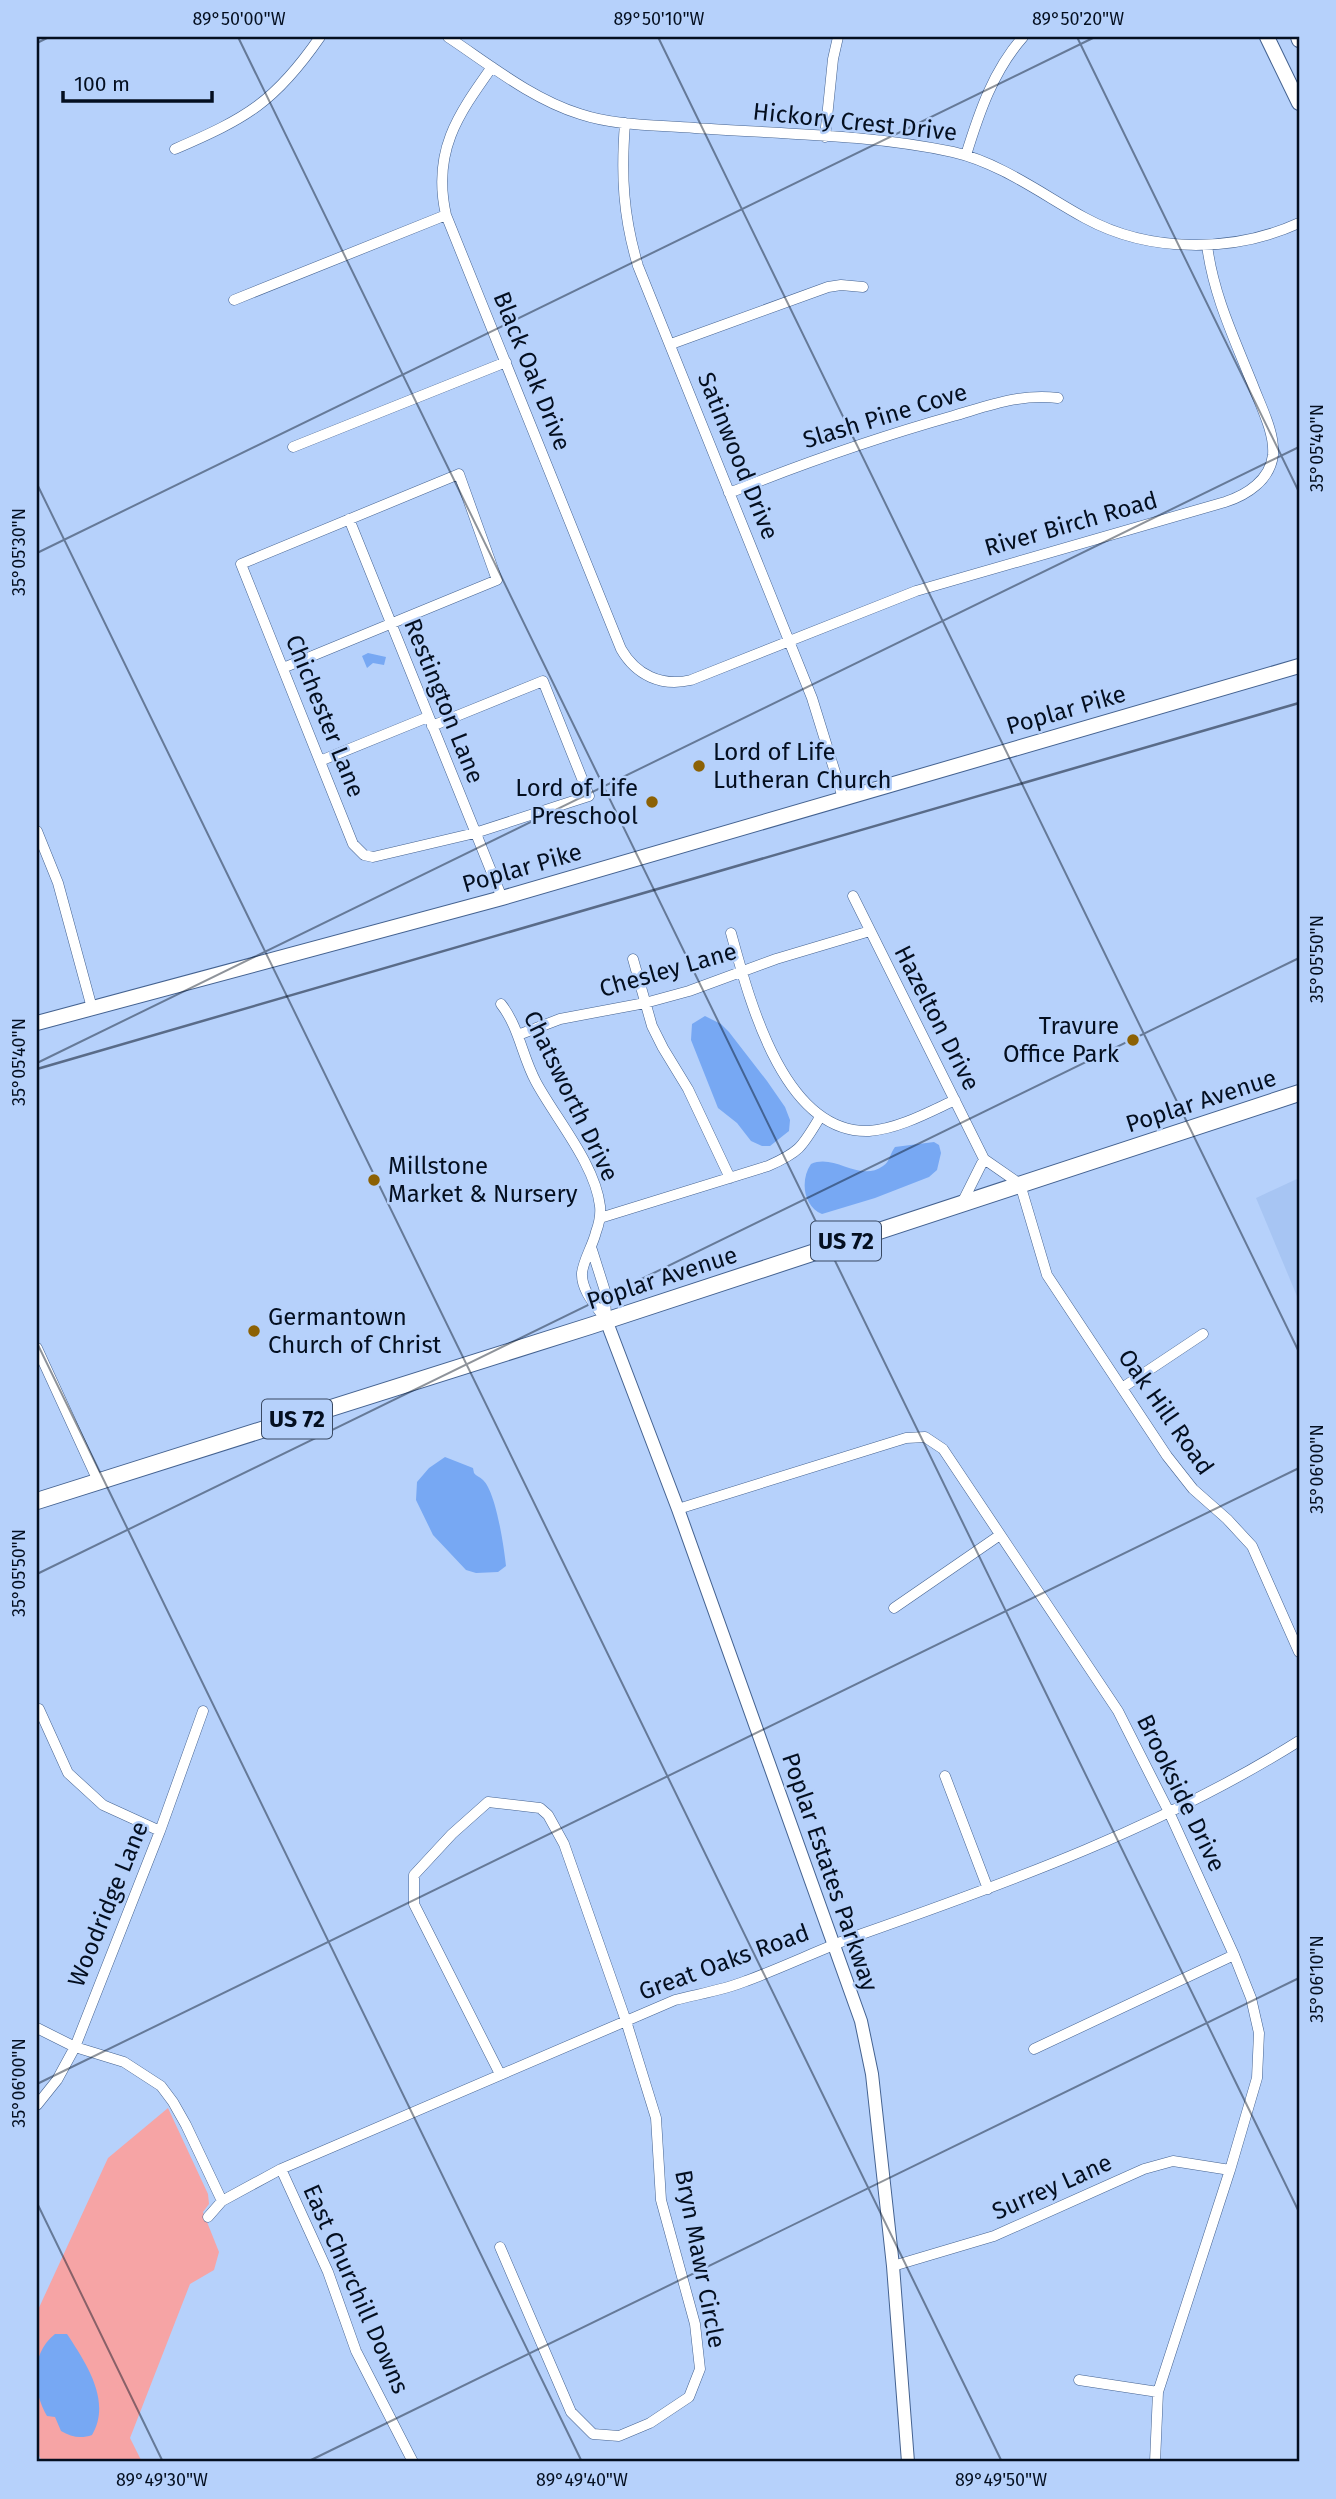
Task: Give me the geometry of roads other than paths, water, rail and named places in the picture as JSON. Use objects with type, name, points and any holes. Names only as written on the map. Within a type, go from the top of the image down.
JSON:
[{"type":"main road","points":[[1267,37],[1299,103]]},
{"type":"main road","name":"Poplar Pike","points":[[37,1023],[502,898],[1299,666]]},
{"type":"main road","name":"Poplar Avenue","points":[[37,1501],[606,1320],[1299,1094]]},
{"type":"street","points":[[175,149],[238,120],[269,99],[292,75],[320,37]]},
{"type":"street","name":"Hickory Crest Drive","points":[[449,37],[492,67],[561,107],[581,115],[625,123],[907,145],[966,156],[1012,176],[1112,230],[1147,239],[1207,245],[1254,240],[1299,223]]},
{"type":"street","points":[[825,137],[838,37]]},
{"type":"street","points":[[966,156],[989,90],[1008,56],[1023,37]]},
{"type":"street","name":"Black Oak Drive","points":[[492,67],[462,109],[447,142],[442,178],[446,215],[621,649],[636,668],[656,680]]},
{"type":"street","name":"Satinwood Drive","points":[[625,123],[622,180],[629,232],[638,266],[790,639],[822,726],[843,798]]},
{"type":"street","points":[[234,300],[446,215]]},
{"type":"street","name":"River Birch Road","points":[[656,680],[674,683],[691,680],[904,595],[1225,502],[1246,493],[1256,485],[1270,465],[1272,445],[1266,419],[1214,285],[1207,245]]},
{"type":"street","points":[[671,344],[828,287],[863,287]]},
{"type":"street","points":[[293,447],[506,362]]},
{"type":"street","name":"Slash Pine Cove","points":[[729,493],[817,458],[895,432],[1014,399],[1042,396],[1058,398]]},
{"type":"street","points":[[283,668],[497,580],[459,474],[349,519]]},
{"type":"street","name":"Chichester Lane","points":[[349,519],[241,564],[320,761],[358,851],[364,855],[373,857],[475,833]]},
{"type":"street","name":"Restington Lane","points":[[349,519],[502,898]]},
{"type":"street","points":[[320,761],[542,681],[589,796],[475,833]]},
{"type":"street","points":[[37,831],[58,883],[92,1008]]},
{"type":"street","name":"Hazelton Drive","points":[[853,896],[984,1159],[1020,1184]]},
{"type":"street","name":"Chesley Lane","points":[[518,1035],[559,1019],[645,1003],[689,991],[776,959],[870,931]]},
{"type":"street","points":[[731,933],[742,972],[769,1045],[800,1098],[820,1117],[839,1126],[871,1131],[893,1126],[955,1100]]},
{"type":"street","points":[[632,959],[645,1003],[663,1048],[688,1090],[730,1178]]},
{"type":"street","name":"Chatsworth Drive","points":[[501,1004],[511,1017],[535,1081],[580,1155],[595,1189],[600,1205],[600,1218],[582,1273],[589,1297],[606,1320]]},
{"type":"street","points":[[600,1218],[730,1178],[793,1155],[805,1142],[820,1117]]},
{"type":"street","points":[[962,1203],[984,1159]]},
{"type":"street","name":"Oak Hill Road","points":[[1020,1184],[1047,1275],[1167,1456],[1193,1489],[1252,1546],[1299,1652]]},
{"type":"street","points":[[592,1248],[605,1291],[606,1320]]},
{"type":"street","name":"Poplar Estates Parkway","points":[[606,1320],[678,1509],[861,2021],[872,2074],[893,2266],[908,2462]]},
{"type":"street","points":[[1122,1388],[1203,1334]]},
{"type":"street","points":[[37,1348],[98,1481]]},
{"type":"street","name":"Brookside Drive","points":[[678,1509],[906,1438],[925,1437],[943,1449],[1118,1711],[1169,1812],[1234,1955],[1251,1998],[1259,2033],[1257,2078],[1158,2392],[1155,2462]]},
{"type":"street","points":[[894,1608],[1000,1535]]},
{"type":"street","points":[[39,1709],[68,1773],[103,1805],[160,1832]]},
{"type":"street","name":"Woodridge Lane","points":[[37,2105],[57,2080],[75,2046],[160,1832],[203,1711]]},
{"type":"street","name":"Great Oaks Road","points":[[208,2217],[222,2201],[281,2169],[674,2000],[744,1983],[835,1944],[988,1889],[1169,1812],[1247,1774],[1299,1741]]},
{"type":"street","points":[[945,1776],[988,1889]]},
{"type":"street","name":"Bryn Mawr Circle","points":[[500,2074],[414,1904],[414,1875],[452,1834],[488,1802],[540,1808],[548,1815],[565,1844],[626,2021],[656,2118],[661,2200],[695,2324],[700,2369],[689,2397],[650,2423],[619,2436],[593,2434],[571,2412],[500,2247]]},
{"type":"street","points":[[1034,2049],[1234,1955]]},
{"type":"street","points":[[37,2028],[75,2046],[124,2062],[161,2086],[186,2125],[222,2201]]},
{"type":"street","name":"Surrey Lane","points":[[893,2266],[994,2236],[1144,2169],[1173,2161],[1230,2170]]},
{"type":"street","name":"East Churchill Downs","points":[[281,2169],[328,2272],[356,2351],[414,2462]]},
{"type":"street","points":[[1079,2380],[1158,2392]]},
{"type":"railway","points":[[37,1069],[1299,703]]},
{"type":"place","name":"Lord of Life Lutheran Church","points":[[699,766]]},
{"type":"place","name":"Lord of Life Preschool","points":[[652,802]]},
{"type":"place","name":"Travure Office Park","points":[[1133,1040]]},
{"type":"place","name":"Millstone Market & Nursery","points":[[374,1180]]},
{"type":"place","name":"Germantown Church of Christ","points":[[254,1331]]}]
